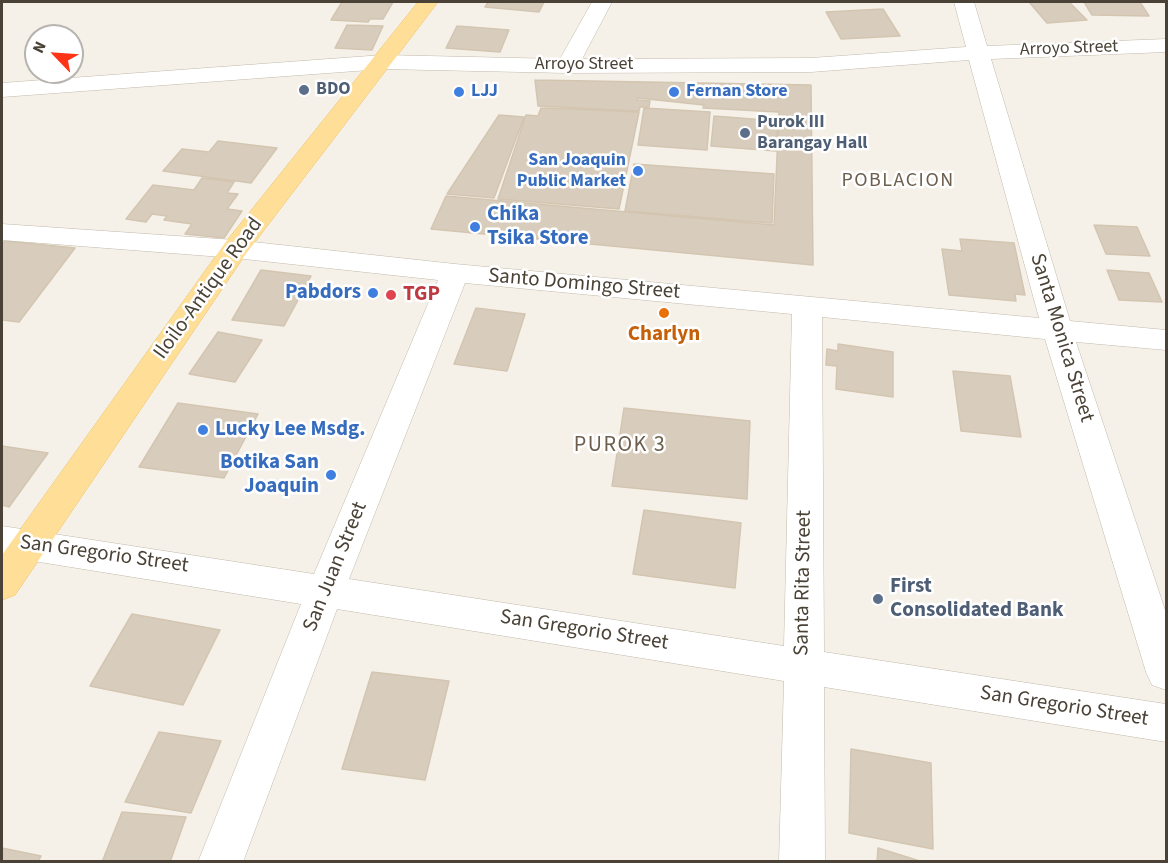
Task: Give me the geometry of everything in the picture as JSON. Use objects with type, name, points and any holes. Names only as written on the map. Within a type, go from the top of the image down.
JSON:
[{"type":"main road","name":"Iloilo-Antique Road","points":[[2,584],[16,542],[235,249],[428,2]]},
{"type":"street","points":[[567,66],[602,2]]},
{"type":"street","name":"Santa Monica Street","points":[[963,2],[1057,329],[1167,672]]},
{"type":"street","name":"Arroyo Street","points":[[2,90],[383,62],[567,66],[811,66],[977,52],[1167,45]]},
{"type":"street","name":"Santo Domingo Street","points":[[2,232],[235,249],[455,273],[1167,340]]},
{"type":"street","name":"San Juan Street","points":[[220,861],[326,589],[455,273]]},
{"type":"street","name":"Santa Rita Street","points":[[802,861],[807,305]]},
{"type":"street","name":"San Gregorio Street","points":[[16,542],[1167,723]]},
{"type":"building","points":[[342,2],[393,2],[383,19],[370,19],[368,22],[331,20]]},
{"type":"building","points":[[488,2],[544,2],[539,12],[485,7]]},
{"type":"building","points":[[1029,2],[1069,2],[1087,20],[1047,23]]},
{"type":"building","points":[[1084,2],[1140,2],[1149,16],[1092,15]]},
{"type":"building","points":[[883,9],[900,36],[841,39],[826,12]]},
{"type":"building","points":[[347,25],[383,26],[372,50],[335,48]]},
{"type":"building","points":[[457,26],[509,30],[500,52],[446,48]]},
{"type":"building","points":[[535,80],[811,85],[813,265],[431,229],[446,196],[774,225],[779,112],[703,108],[704,105],[638,98],[637,100],[650,101],[649,107],[640,107],[639,111],[538,106]]},
{"type":"building","points":[[541,108],[639,112],[619,209],[498,199],[526,115],[538,116]]},
{"type":"building","points":[[644,108],[710,112],[707,150],[638,145]]},
{"type":"building","points":[[499,115],[524,117],[494,198],[447,194]]},
{"type":"building","name":"Purok III Barangay Hall","points":[[714,116],[778,121],[776,151],[711,146]]},
{"type":"building","points":[[218,141],[277,148],[251,183],[163,171],[182,149],[209,152]]},
{"type":"building","points":[[634,164],[774,174],[772,223],[625,211]]},
{"type":"building","points":[[202,178],[234,182],[227,193],[238,194],[227,209],[242,211],[224,238],[185,234],[192,224],[164,220],[167,216],[152,214],[146,222],[126,219],[153,185],[194,190]]},
{"type":"building","points":[[1094,225],[1137,227],[1150,256],[1106,254]]},
{"type":"building","points":[[960,239],[1014,243],[1025,295],[1015,294],[1016,301],[949,295],[942,249],[962,251]]},
{"type":"building","points":[[5,241],[75,248],[19,322],[2,320],[2,245]]},
{"type":"building","points":[[261,270],[311,276],[284,326],[232,320]]},
{"type":"building","points":[[1107,270],[1149,273],[1162,302],[1119,300]]},
{"type":"building","points":[[476,308],[525,314],[507,371],[454,364]]},
{"type":"building","points":[[218,332],[262,340],[235,382],[189,374]]},
{"type":"building","points":[[838,344],[893,352],[893,397],[836,389],[837,366],[826,365],[827,349],[838,351]]},
{"type":"building","points":[[953,371],[1010,376],[1021,437],[961,431]]},
{"type":"building","points":[[178,403],[258,414],[224,478],[139,467]]},
{"type":"building","points":[[624,408],[750,421],[747,499],[612,486]]},
{"type":"building","points":[[2,446],[48,453],[9,507],[2,505]]},
{"type":"building","points":[[644,510],[741,523],[735,588],[633,574]]},
{"type":"building","points":[[132,614],[220,630],[183,705],[90,686]]},
{"type":"building","points":[[372,672],[449,681],[425,780],[342,769]]},
{"type":"building","points":[[159,732],[221,741],[191,813],[125,802]]},
{"type":"building","points":[[851,749],[931,763],[933,849],[849,833]]},
{"type":"building","points":[[122,812],[186,817],[170,862],[102,862]]},
{"type":"building","points":[[2,848],[41,856],[38,862],[2,862]]},
{"type":"building","points":[[878,848],[923,862],[877,862]]},
{"type":"place","name":"BDO","points":[[304,90]]},
{"type":"place","name":"LJJ","points":[[459,92]]},
{"type":"place","name":"Fernan Store","points":[[674,92]]},
{"type":"place","name":"Purok III Barangay Hall","points":[[745,133]]},
{"type":"place","name":"San Joaquin Public Market","points":[[638,171]]},
{"type":"place","name":"Chika Tsika Store","points":[[475,227]]},
{"type":"place","name":"Pabdors","points":[[373,293]]},
{"type":"place","name":"TGP","points":[[391,295]]},
{"type":"place","name":"Charlyn","points":[[664,313]]},
{"type":"place","name":"Lucky Lee Msdg.","points":[[203,430]]},
{"type":"place","name":"Botika San Joaquin","points":[[331,475]]},
{"type":"place","name":"First Consolidated Bank","points":[[878,599]]},
{"type":"district","name":"POBLACION","points":[[898,182]]},
{"type":"district","name":"PUROK 3","points":[[620,446]]}]
